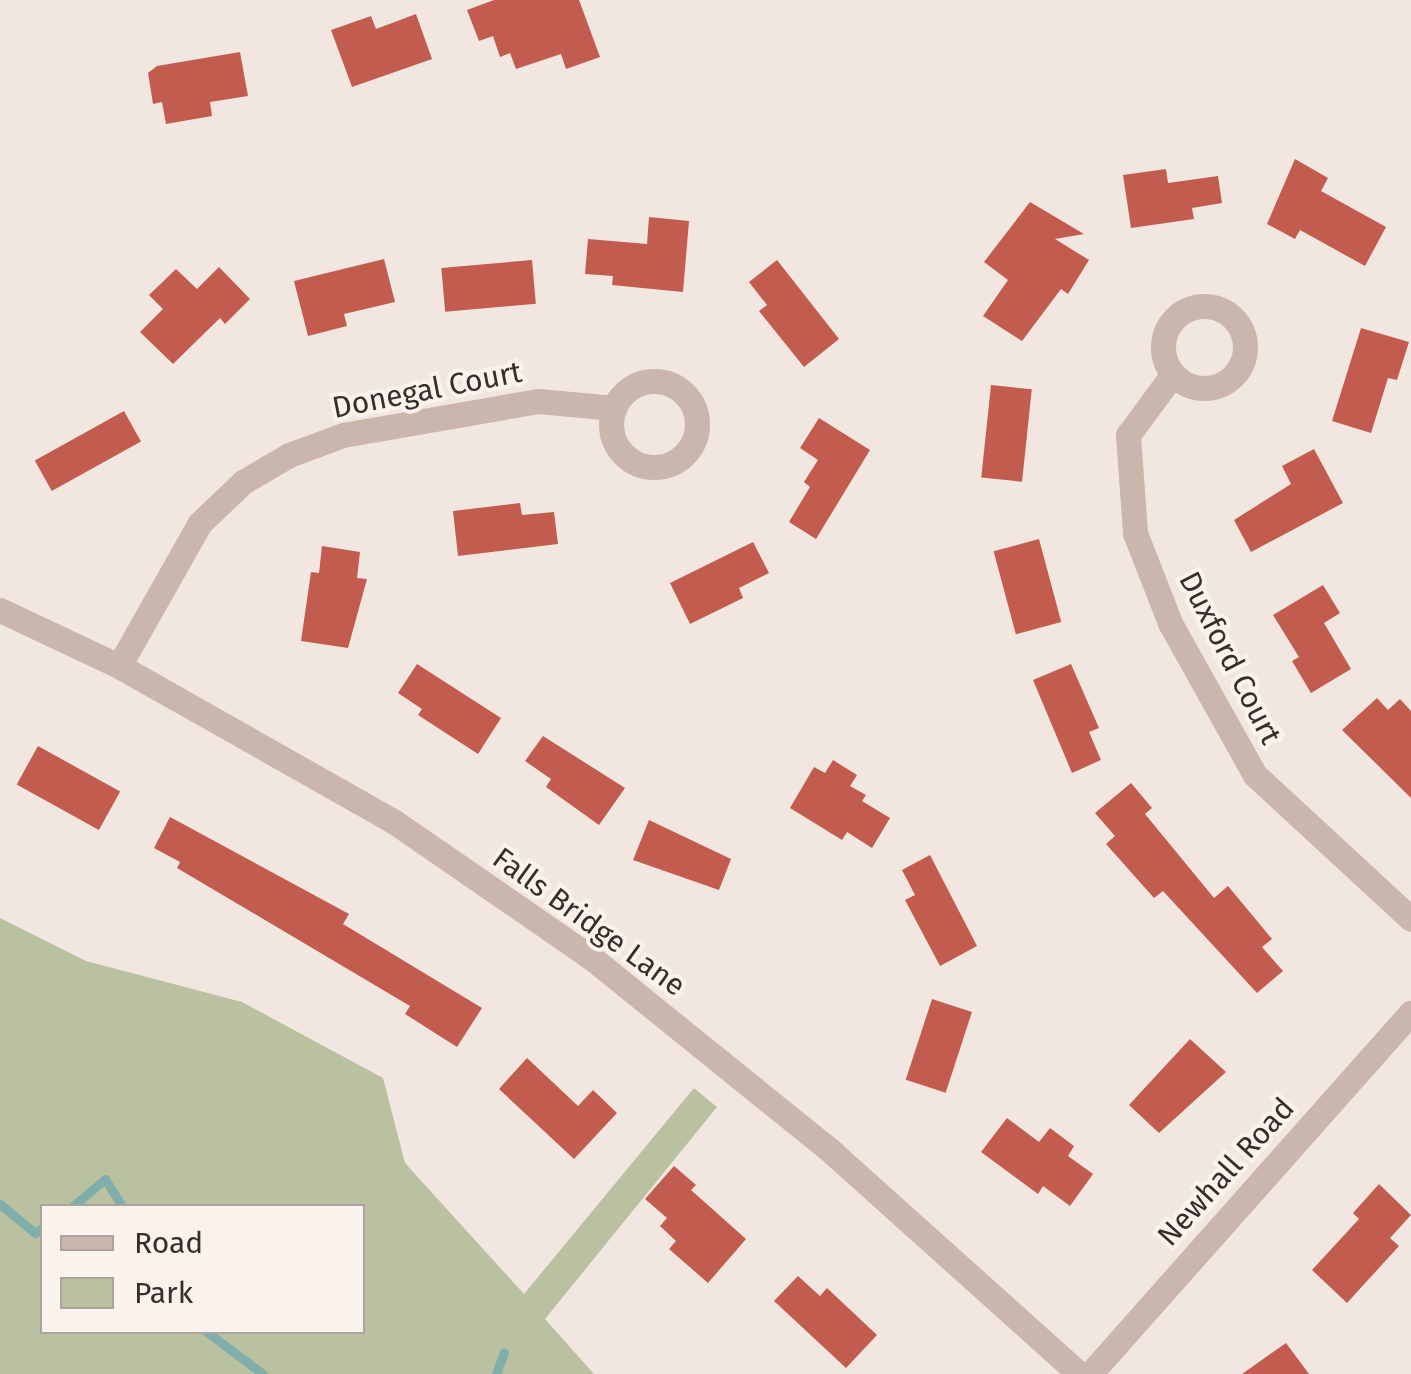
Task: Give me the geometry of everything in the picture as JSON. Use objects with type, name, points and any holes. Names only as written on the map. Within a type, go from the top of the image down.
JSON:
[{"type":"street","name":"Duxford Court","points":[[1173,374],[1128,435],[1135,533],[1170,623],[1255,775],[1411,918]]},
{"type":"street","name":"Donegal Court","points":[[119,666],[200,523],[243,482],[290,456],[342,434],[538,401],[615,408]]},
{"type":"street","name":"Falls Bridge Lane","points":[[0,610],[119,666],[396,823],[593,959],[833,1153],[1079,1374]]},
{"type":"street","name":"Newhall Road","points":[[1090,1374],[1411,1013]]},
{"type":"green space","points":[[0,918],[86,961],[242,1002],[383,1078],[405,1163],[524,1294],[694,1088],[717,1107],[545,1319],[594,1374],[0,1374]]},
{"type":"building","points":[[494,0],[579,0],[600,57],[566,69],[561,54],[516,69],[510,53],[500,57],[493,36],[479,41],[467,10]]},
{"type":"building","points":[[416,14],[432,59],[352,87],[331,30],[371,16],[376,29]]},
{"type":"building","points":[[240,52],[248,96],[210,102],[212,116],[166,124],[162,102],[153,104],[148,73],[157,66]]},
{"type":"building","points":[[1295,159],[1328,178],[1321,191],[1386,227],[1365,266],[1300,230],[1295,239],[1267,224]]},
{"type":"building","points":[[1166,169],[1168,183],[1218,176],[1222,203],[1192,208],[1194,219],[1131,228],[1123,175]]},
{"type":"building","points":[[1030,202],[1084,234],[1055,239],[1089,260],[1068,294],[1061,289],[1022,341],[983,316],[1008,280],[984,262]]},
{"type":"building","points":[[649,217],[689,221],[683,292],[612,285],[613,276],[585,274],[588,239],[647,244]]},
{"type":"building","points":[[384,259],[395,302],[344,314],[347,326],[308,336],[294,281]]},
{"type":"building","points":[[532,260],[536,304],[445,312],[441,268]]},
{"type":"building","points":[[777,260],[839,339],[804,367],[759,311],[767,305],[749,282]]},
{"type":"building","points":[[219,267],[250,299],[225,324],[220,318],[173,364],[140,332],[163,309],[149,295],[176,269],[197,289]]},
{"type":"building","points":[[1361,328],[1409,342],[1397,380],[1388,378],[1371,433],[1332,421]]},
{"type":"building","points":[[991,385],[1032,389],[1022,482],[981,477]]},
{"type":"building","points":[[124,411],[141,442],[52,491],[35,460]]},
{"type":"building","points":[[819,418],[870,450],[816,539],[789,522],[810,487],[804,482],[818,460],[800,448]]},
{"type":"building","points":[[1314,449],[1343,503],[1251,552],[1234,520],[1291,484],[1282,466]]},
{"type":"building","points":[[520,503],[522,515],[554,512],[558,544],[458,556],[453,511]]},
{"type":"building","points":[[1039,539],[1061,622],[1016,634],[994,551]]},
{"type":"building","points":[[753,542],[769,573],[739,588],[743,598],[690,624],[670,583]]},
{"type":"building","points":[[322,546],[360,552],[357,578],[367,579],[348,648],[301,641],[311,572],[319,573]]},
{"type":"building","points":[[1323,585],[1340,613],[1324,623],[1351,669],[1311,693],[1292,661],[1299,657],[1273,615]]},
{"type":"building","points":[[417,664],[501,718],[478,754],[418,715],[422,709],[398,693]]},
{"type":"building","points":[[1071,664],[1099,728],[1089,732],[1101,760],[1072,773],[1033,680]]},
{"type":"building","points":[[1377,698],[1388,710],[1400,699],[1411,711],[1411,798],[1342,730]]},
{"type":"building","points":[[543,736],[625,788],[599,825],[546,787],[551,779],[525,761]]},
{"type":"building","points":[[38,746],[120,792],[99,830],[17,784]]},
{"type":"building","points":[[833,760],[857,775],[850,786],[866,795],[862,801],[890,818],[872,848],[847,832],[842,840],[790,808],[814,767],[825,773]]},
{"type":"building","points":[[1131,783],[1152,808],[1145,814],[1214,898],[1228,886],[1272,939],[1262,947],[1283,971],[1257,993],[1163,891],[1154,898],[1106,844],[1115,836],[1095,813]]},
{"type":"building","points":[[170,817],[349,914],[343,924],[482,1008],[457,1047],[405,1014],[410,1006],[177,868],[180,862],[154,848]]},
{"type":"building","points":[[649,820],[731,859],[719,890],[633,860]]},
{"type":"building","points":[[930,855],[977,946],[940,966],[905,900],[915,895],[902,870]]},
{"type":"building","points":[[932,999],[972,1012],[946,1093],[906,1080]]},
{"type":"building","points":[[1190,1039],[1226,1072],[1159,1133],[1129,1105]]},
{"type":"building","points":[[527,1058],[578,1106],[593,1090],[617,1113],[574,1159],[499,1089]]},
{"type":"building","points":[[1007,1118],[1039,1142],[1050,1128],[1074,1146],[1068,1156],[1093,1174],[1070,1206],[1043,1186],[1038,1194],[981,1152]]},
{"type":"building","points":[[674,1166],[696,1185],[691,1190],[746,1239],[708,1283],[669,1249],[676,1241],[660,1226],[667,1218],[645,1199]]},
{"type":"building","points":[[1379,1184],[1411,1215],[1390,1238],[1399,1246],[1347,1303],[1312,1270],[1359,1219],[1353,1213]]},
{"type":"building","points":[[798,1276],[820,1296],[827,1288],[877,1335],[846,1368],[774,1301]]},
{"type":"building","points":[[1286,1343],[1309,1374],[1242,1374]]},
{"type":"waterway","points":[[75,1204],[105,1179],[121,1204]]},
{"type":"waterway","points":[[0,1204],[35,1233],[40,1229]]},
{"type":"waterway","points":[[210,1334],[263,1374]]},
{"type":"waterway","points":[[496,1374],[504,1352]]}]
